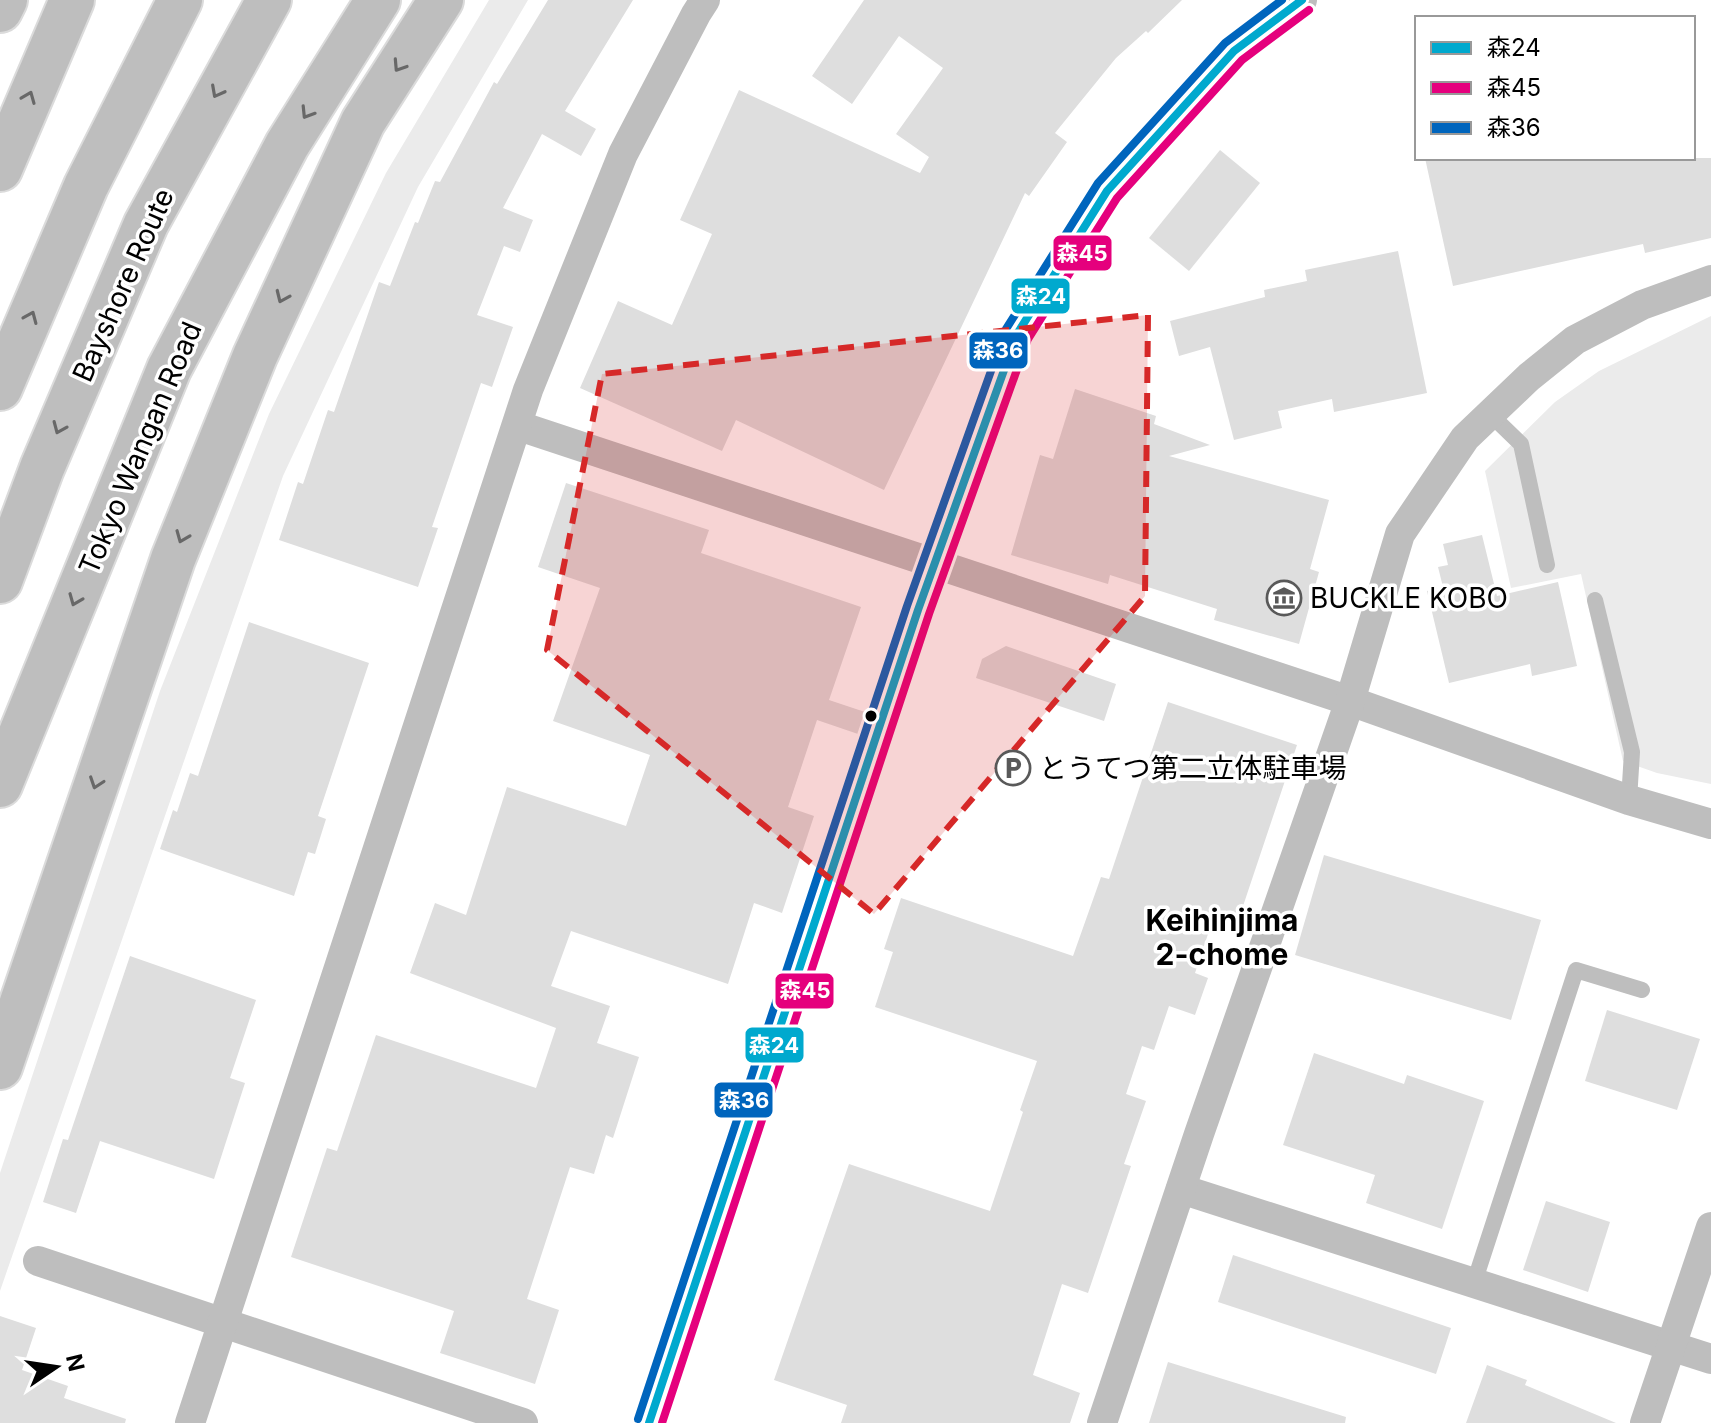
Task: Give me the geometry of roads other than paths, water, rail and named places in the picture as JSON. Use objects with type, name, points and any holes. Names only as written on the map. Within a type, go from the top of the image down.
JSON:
[{"type":"highway","points":[[0,10],[5,0]]},
{"type":"highway","points":[[0,169],[72,0]]},
{"type":"highway","points":[[0,388],[86,186],[180,0]]},
{"type":"highway","name":"Bayshore Route","points":[[0,581],[42,468],[146,224],[269,0]]},
{"type":"highway","name":"Tokyo Wangan Road","points":[[0,785],[169,369],[287,145],[378,0]]},
{"type":"highway","points":[[0,1067],[173,559],[249,371],[363,122],[441,0]]},
{"type":"street","points":[[190,1423],[519,426],[528,390],[623,154],[705,0]]},
{"type":"street","points":[[649,1423],[934,562],[1017,334],[1107,191],[1234,51],[1302,0]]},
{"type":"street","points":[[1102,1423],[1350,701],[1400,534],[1465,438],[1575,340],[1642,305],[1711,280]]},
{"type":"street","points":[[519,426],[1350,701],[1629,800],[1711,824]]},
{"type":"street","points":[[1181,1189],[1711,1359]]},
{"type":"street","points":[[1645,1423],[1711,1227]]},
{"type":"street","points":[[38,1261],[523,1423]]},
{"type":"lane","points":[[1490,414],[1521,444],[1547,565]]},
{"type":"lane","points":[[1595,600],[1632,752],[1629,800]]},
{"type":"lane","points":[[1474,1283],[1576,970],[1642,990]]},
{"type":"place","name":"BUCKLE KOBO","points":[[1284,598]]},
{"type":"place","name":"とうてつ第二立体駐車場","points":[[1013,768]]},
{"type":"district","name":"Keihinjima 2-chome","points":[[1222,937]]}]
